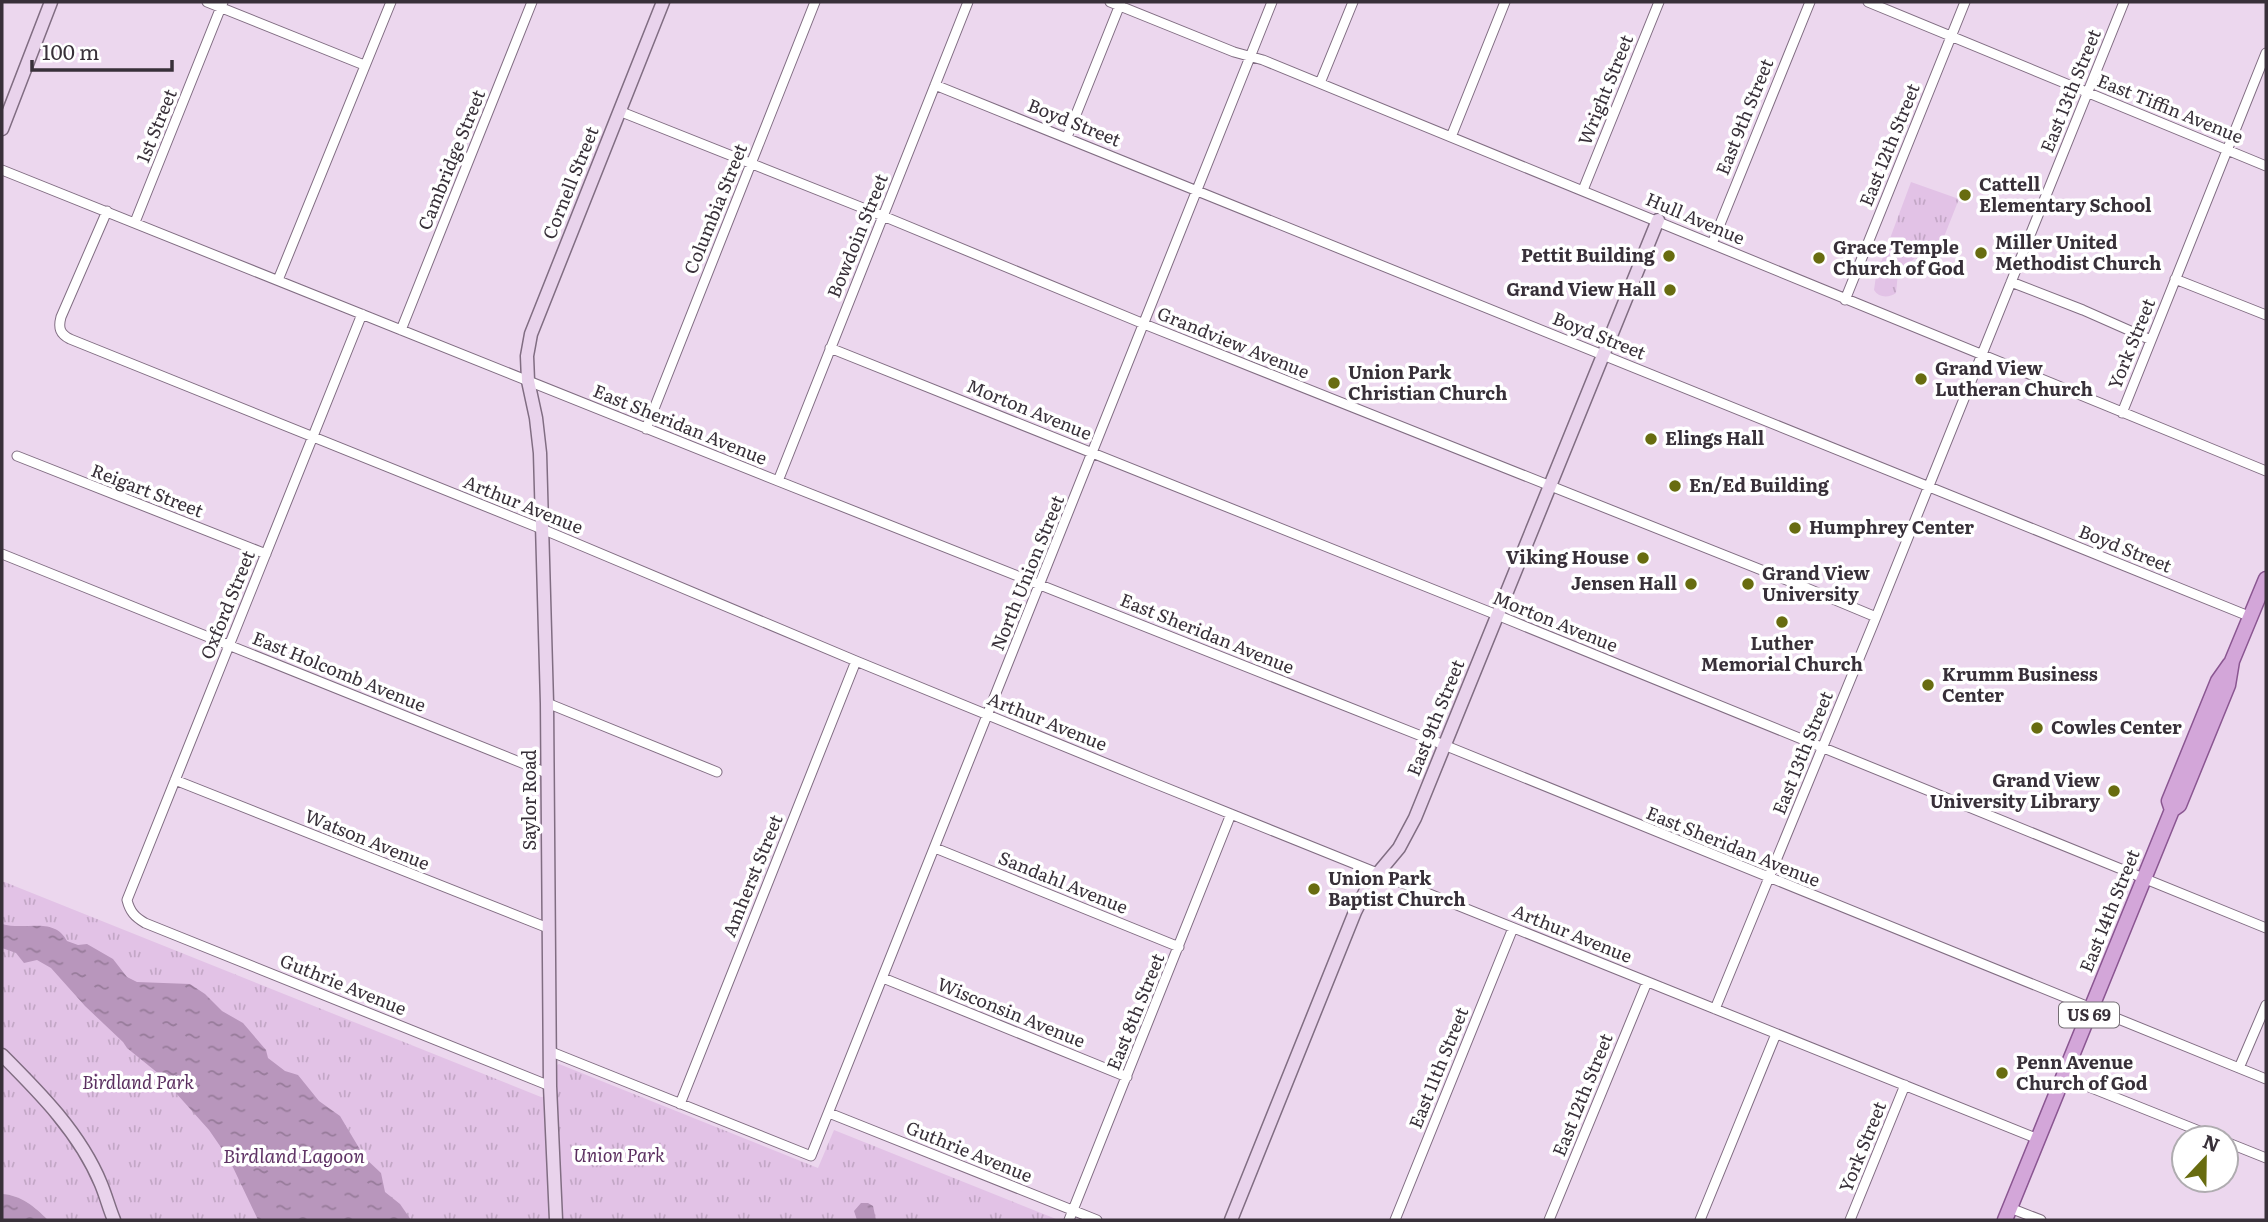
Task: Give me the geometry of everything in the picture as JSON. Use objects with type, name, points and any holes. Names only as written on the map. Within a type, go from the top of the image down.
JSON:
[{"type":"main road","name":"East 14th Street","points":[[2008,1214],[2172,810],[2179,805],[2228,685],[2232,661],[2266,579]]},
{"type":"street","points":[[2,130],[7,109],[51,2]]},
{"type":"street","points":[[207,2],[222,5],[364,65]]},
{"type":"street","points":[[278,280],[391,2]]},
{"type":"street","name":"Cambridge Street","points":[[401,330],[532,2]]},
{"type":"street","name":"Cornell Street","points":[[528,381],[527,356],[531,334],[663,2]]},
{"type":"street","name":"Columbia Street","points":[[646,429],[815,2]]},
{"type":"street","name":"Bowdoin Street","points":[[778,481],[968,2]]},
{"type":"street","name":"North Union Street","points":[[680,1104],[811,1156],[1272,2]]},
{"type":"street","points":[[1320,83],[1353,2]]},
{"type":"street","points":[[1451,136],[1505,2]]},
{"type":"street","name":"Wright Street","points":[[1583,190],[1658,2]]},
{"type":"street","name":"East 9th Street","points":[[1712,244],[1810,2]]},
{"type":"street","name":"East Tiffin Avenue","points":[[1868,2],[2266,166]]},
{"type":"street","name":"East 12th Street","points":[[1845,300],[1965,2]]},
{"type":"street","name":"East 13th Street","points":[[1715,1009],[2124,2]]},
{"type":"street","points":[[1067,137],[1117,3]]},
{"type":"street","name":"Hull Avenue","points":[[1117,3],[1658,220],[1845,300],[2266,471]]},
{"type":"street","name":"1st Street","points":[[135,222],[222,5]]},
{"type":"street","name":"York Street","points":[[2122,413],[2266,53]]},
{"type":"street","name":"Boyd Street","points":[[935,85],[2251,617]]},
{"type":"street","name":"Grandview Avenue","points":[[619,111],[1876,617]]},
{"type":"street","name":"East Sheridan Avenue","points":[[2,170],[1444,745],[2266,1079]]},
{"type":"street","name":"Arthur Avenue","points":[[107,211],[61,317],[60,330],[70,339],[541,529],[1231,814],[2038,1139]]},
{"type":"street","name":"East 9th Street","points":[[1231,1220],[1351,920],[1365,891],[1408,834],[1658,220]]},
{"type":"street","points":[[2175,279],[2266,316]]},
{"type":"street","points":[[2011,282],[2151,340]]},
{"type":"street","name":"Oxford Street","points":[[129,908],[127,900],[362,314]]},
{"type":"street","name":"Morton Avenue","points":[[830,348],[1497,615],[2266,928]]},
{"type":"street","name":"Saylor Road","points":[[528,381],[540,453],[547,704],[549,1051],[556,1220]]},
{"type":"street","name":"Reigart Street","points":[[17,456],[265,554]]},
{"type":"street","name":"East Holcomb Avenue","points":[[2,554],[547,773]]},
{"type":"street","name":"Amherst Street","points":[[680,1104],[856,661]]},
{"type":"street","points":[[547,704],[717,772]]},
{"type":"street","name":"Watson Avenue","points":[[175,780],[548,929]]},
{"type":"street","name":"East 8th Street","points":[[1071,1216],[1231,814]]},
{"type":"street","name":"Sandahl Avenue","points":[[935,848],[1179,947]]},
{"type":"street","name":"Guthrie Avenue","points":[[129,908],[135,917],[145,923],[550,1086]]},
{"type":"street","name":"East 11th Street","points":[[1395,1220],[1513,928]]},
{"type":"street","name":"Wisconsin Avenue","points":[[883,978],[1127,1077]]},
{"type":"street","name":"East 12th Street","points":[[1549,1220],[1647,982]]},
{"type":"street","points":[[2239,1068],[2266,1005]]},
{"type":"street","points":[[1700,1220],[1776,1034]]},
{"type":"street","points":[[549,1051],[680,1104]]},
{"type":"street","points":[[2,1055],[46,1100],[79,1144],[101,1183],[114,1220]]},
{"type":"street","points":[[2064,1077],[2182,1124]]},
{"type":"street","name":"York Street","points":[[1850,1220],[1905,1085]]},
{"type":"street","name":"Guthrie Avenue","points":[[829,1113],[1071,1216],[1097,1220]]},
{"type":"street","points":[[2240,1148],[2266,1158]]},
{"type":"street","points":[[2008,1214],[2041,1220]]},
{"type":"green space","points":[[1911,182],[1959,199],[1936,257],[1925,254],[1919,261],[1915,258],[1898,273],[1896,293],[1881,296],[1874,290],[1876,276]]},
{"type":"green space","name":"Birdland Park","points":[[2,881],[541,1097],[550,1096],[555,1066],[559,1064],[818,1168],[834,1130],[1056,1219],[48,1220],[27,1202],[2,1194]]},
{"type":"green space","points":[[946,1185],[970,1195],[959,1220],[931,1220]]},
{"type":"water","name":"Birdland Lagoon","points":[[2,924],[47,926],[61,933],[67,941],[78,945],[87,944],[113,959],[127,977],[137,982],[190,984],[205,994],[222,1011],[243,1023],[266,1050],[268,1058],[285,1071],[298,1075],[319,1101],[340,1116],[365,1158],[381,1173],[385,1192],[400,1204],[411,1220],[258,1220],[229,1159],[209,1130],[159,1074],[127,1048],[51,968],[37,960],[24,963],[16,953],[2,948]]},
{"type":"water","points":[[2,1194],[27,1202],[48,1220],[2,1220]]},
{"type":"water","points":[[861,1203],[873,1206],[876,1220],[857,1220],[854,1211]]},
{"type":"place","name":"Cattell Elementary School","points":[[1965,195]]},
{"type":"place","name":"Miller United Methodist Church","points":[[1981,253]]},
{"type":"place","name":"Pettit Building","points":[[1669,256]]},
{"type":"place","name":"Grace Temple Church of God","points":[[1819,258]]},
{"type":"place","name":"Grand View Hall","points":[[1670,290]]},
{"type":"place","name":"Grand View Lutheran Church","points":[[1921,379]]},
{"type":"place","name":"Union Park Christian Church","points":[[1334,383]]},
{"type":"place","name":"Elings Hall","points":[[1651,439]]},
{"type":"place","name":"En/Ed Building","points":[[1675,486]]},
{"type":"place","name":"Humphrey Center","points":[[1795,528]]},
{"type":"place","name":"Viking House","points":[[1643,558]]},
{"type":"place","name":"Jensen Hall","points":[[1691,584]]},
{"type":"place","name":"Grand View University","points":[[1748,584]]},
{"type":"place","name":"Luther Memorial Church","points":[[1782,622]]},
{"type":"place","name":"Krumm Business Center","points":[[1928,685]]},
{"type":"place","name":"Cowles Center","points":[[2037,728]]},
{"type":"place","name":"Grand View University Library","points":[[2114,791]]},
{"type":"place","name":"Union Park Baptist Church","points":[[1314,889]]},
{"type":"place","name":"Penn Avenue Church of God","points":[[2002,1073]]},
{"type":"park label","name":"Union Park","points":[[619,1156]]}]
